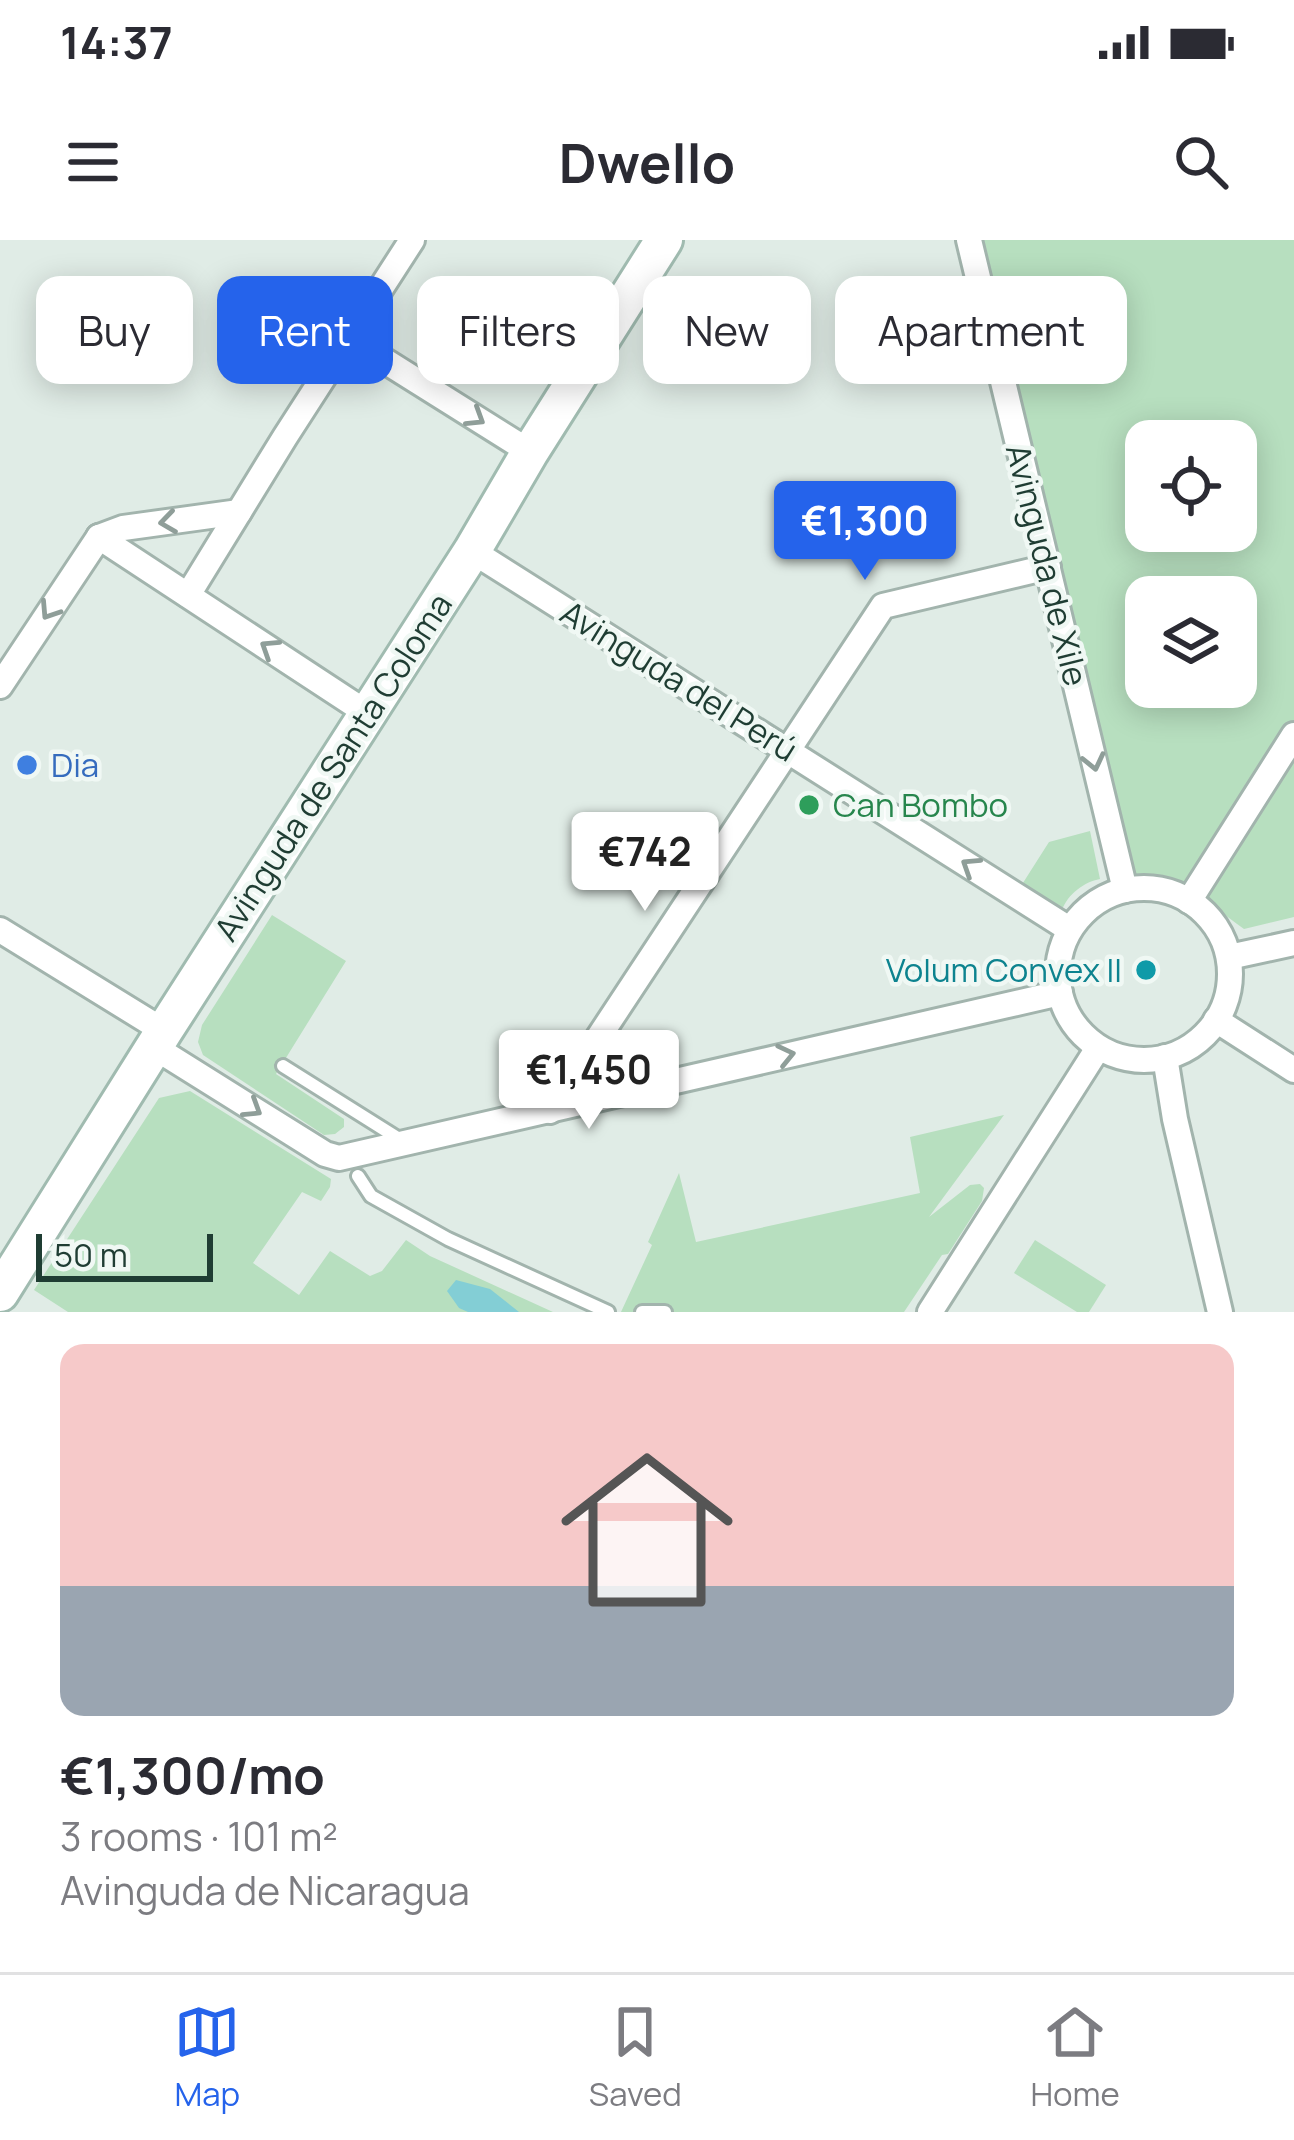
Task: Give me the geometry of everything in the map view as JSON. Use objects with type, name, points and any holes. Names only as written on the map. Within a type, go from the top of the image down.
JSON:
[{"type":"main road","name":"Avinguda de Santa Coloma","points":[[0,1293],[664,240]]},
{"type":"street","points":[[389,276],[412,240]]},
{"type":"street","name":"Avinguda de Xile","points":[[969,240],[1125,890]]},
{"type":"street","points":[[393,366],[530,452]]},
{"type":"street","points":[[188,595],[321,384]]},
{"type":"street","points":[[0,686],[99,537],[123,528],[239,512]]},
{"type":"street","points":[[99,537],[367,713]]},
{"type":"street","name":"Avinguda del Perú","points":[[472,551],[1069,929]]},
{"type":"street","points":[[550,1111],[883,607],[1048,567]]},
{"type":"street","points":[[1189,901],[1294,735]]},
{"type":"street","points":[[1160,889],[1189,901],[1215,923],[1227,946],[1227,997],[1216,1020],[1190,1048],[1165,1058],[1123,1058],[1098,1048],[1073,1024],[1060,993],[1058,956],[1069,929],[1094,903],[1125,890],[1160,889]]},
{"type":"street","points":[[0,930],[325,1154],[339,1158],[1060,993]]},
{"type":"street","points":[[1229,958],[1294,943]]},
{"type":"street","points":[[1216,1020],[1294,1070]]},
{"type":"street","points":[[930,1312],[1098,1048]]},
{"type":"street","points":[[1165,1058],[1220,1312]]},
{"type":"lane","points":[[283,1066],[406,1143]]},
{"type":"lane","points":[[358,1176],[371,1196],[448,1239],[608,1312]]},
{"type":"lane","points":[[642,1312],[665,1312]]},
{"type":"green space","points":[[979,240],[1294,240],[1294,917],[1244,929],[1192,894],[1132,879],[1013,384],[1127,384],[1127,276],[988,276]]},
{"type":"green space","points":[[1090,831],[1100,879],[1077,890],[1062,910],[1021,886],[1049,842]]},
{"type":"green space","points":[[272,915],[346,961],[276,1074],[344,1119],[344,1127],[335,1134],[324,1135],[203,1055],[198,1042],[202,1025]]},
{"type":"green space","points":[[190,1091],[331,1179],[321,1201],[302,1192],[253,1263],[299,1295],[330,1251],[370,1276],[382,1271],[406,1240],[430,1256],[553,1312],[68,1312],[34,1290],[159,1098]]},
{"type":"green space","points":[[1004,1115],[929,1217],[970,1185],[984,1188],[982,1201],[948,1254],[942,1255],[904,1312],[621,1312],[679,1173],[696,1242],[920,1193],[910,1137]]},
{"type":"green space","points":[[1035,1240],[1106,1285],[1089,1312],[1077,1312],[1014,1273]]},
{"type":"water","points":[[456,1280],[490,1289],[519,1312],[459,1308],[447,1291]]},
{"type":"place","name":"Dia","points":[[27,765]]},
{"type":"place","name":"Can Bombo","points":[[809,805]]},
{"type":"place","name":"Volum Convex II","points":[[1146,970]]}]
